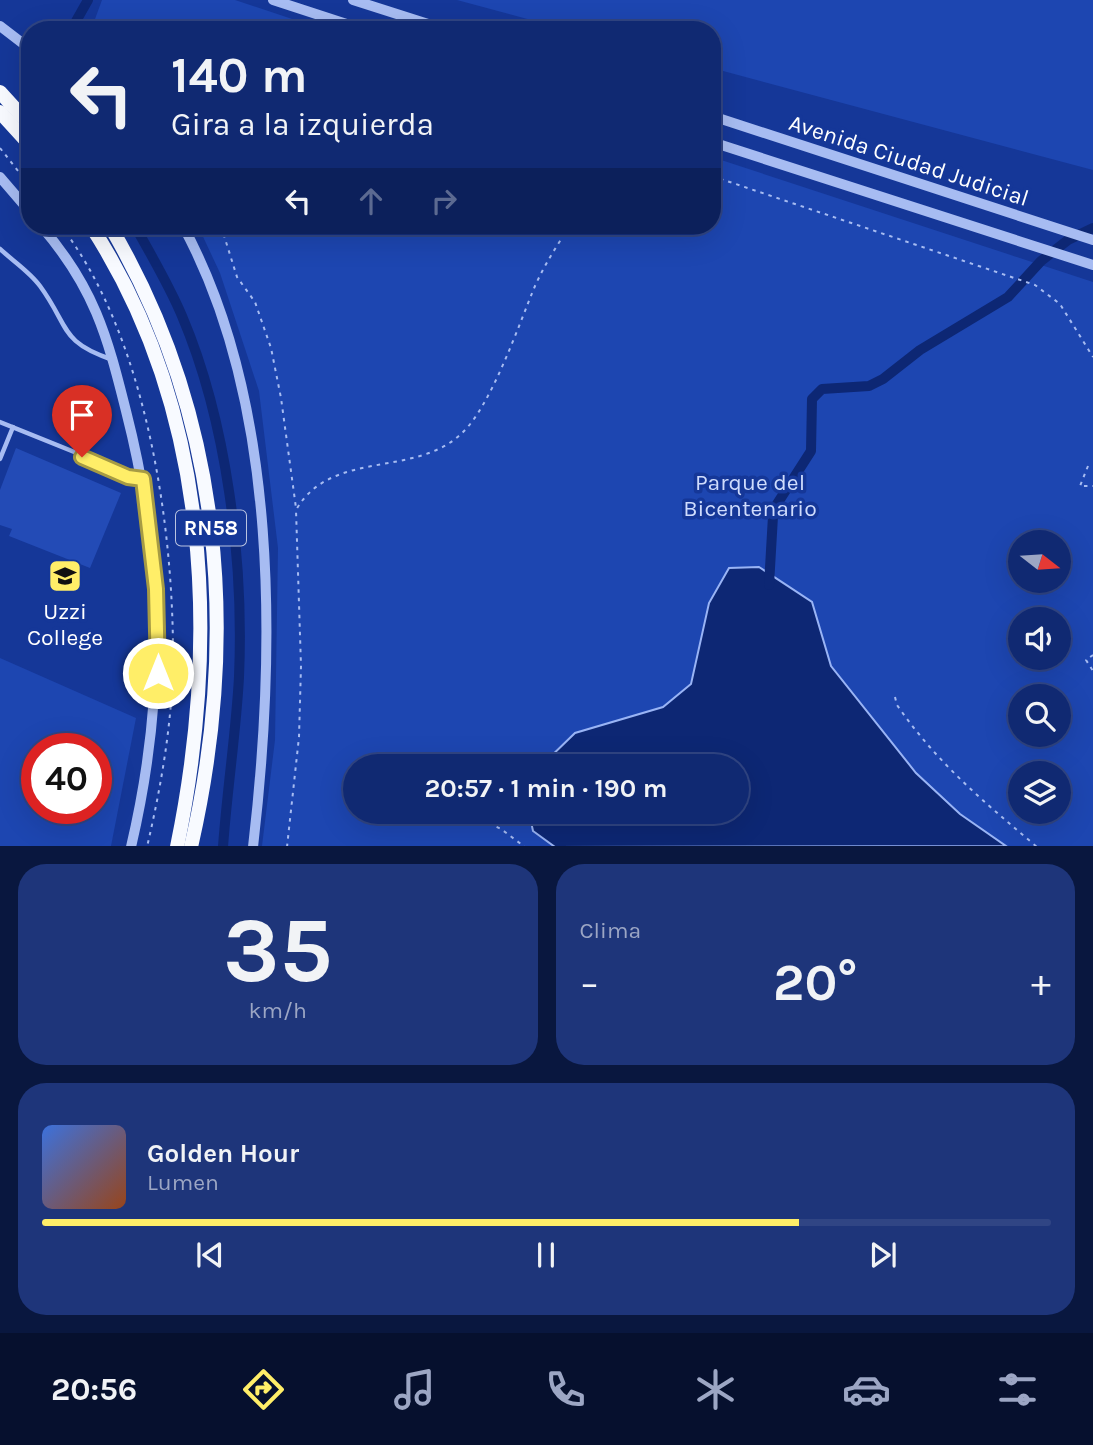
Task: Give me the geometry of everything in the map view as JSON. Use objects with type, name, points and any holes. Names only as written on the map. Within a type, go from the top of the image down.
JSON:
[{"type":"highway","points":[[0,92],[21,115]]},
{"type":"highway","points":[[0,112],[21,135]]},
{"type":"highway","name":"RN58","points":[[96,235],[116,268],[145,330],[173,409],[188,468],[199,571],[201,650],[194,752],[177,846]]},
{"type":"highway","name":"RN58","points":[[115,235],[154,310],[174,359],[198,441],[209,507],[216,580],[216,664],[205,772],[191,846]]},
{"type":"street","points":[[273,0],[337,21]]},
{"type":"street","points":[[353,0],[419,21]]},
{"type":"street","points":[[0,26],[21,42]]},
{"type":"street","name":"Avenida Ciudad Judicial","points":[[721,119],[1093,240]]},
{"type":"street","name":"Avenida Ciudad Judicial","points":[[721,145],[1093,265]]},
{"type":"street","points":[[0,177],[21,202]]},
{"type":"street","points":[[48,235],[74,267],[91,298],[113,361],[143,479],[156,589],[158,673],[145,773],[131,846]]},
{"type":"street","points":[[187,235],[220,305],[233,347],[257,474],[264,590],[264,683],[260,791],[253,846]]},
{"type":"lane","points":[[0,249],[38,283],[70,339],[88,352],[113,361]]},
{"type":"lane","points":[[0,422],[128,477],[143,479]]},
{"type":"lane","points":[[0,459],[13,427]]},
{"type":"path","points":[[0,148],[21,175]]},
{"type":"path","points":[[721,179],[1035,285],[1060,304],[1093,357]]},
{"type":"path","points":[[224,235],[240,285],[251,296],[260,312],[276,370],[296,510],[301,666],[299,737],[287,846]]},
{"type":"path","points":[[296,510],[304,496],[330,478],[349,470],[424,454],[462,434],[492,386],[546,264],[564,235]]},
{"type":"path","points":[[1088,466],[1080,486],[1093,486]]},
{"type":"path","points":[[1093,655],[1086,660],[1093,670]]},
{"type":"path","points":[[895,697],[903,714],[960,781],[1037,846]]},
{"type":"path","points":[[491,824],[525,846]]},
{"type":"green space","points":[[102,0],[235,0],[298,21],[94,21]]},
{"type":"green space","points":[[457,0],[1093,0],[1093,170],[721,70],[721,21],[535,21]]},
{"type":"green space","name":"Parque del Bicentenario","points":[[721,160],[1093,282],[1093,846],[262,846],[275,740],[278,548],[259,391],[220,273],[202,235],[721,235]]},
{"type":"green space","points":[[0,658],[136,718],[111,846],[0,846]]},
{"type":"shaded area","points":[[759,567],[812,602],[831,666],[916,773],[960,814],[1006,846],[554,846],[533,831],[532,824],[749,824],[749,754],[553,754],[575,733],[663,707],[691,684],[709,603],[729,568]]},
{"type":"building","name":"Uzzi College","points":[[16,448],[121,493],[90,568],[9,536],[12,529],[0,525],[0,490]]},
{"type":"waterway","points":[[76,21],[88,0]]},
{"type":"waterway","points":[[769,585],[773,516],[777,504],[811,451],[812,399],[822,389],[869,386],[883,379],[920,350],[1008,297],[1041,261],[1068,240],[1093,228]]},
{"type":"waterway","points":[[140,235],[177,304],[198,357],[211,401],[229,493],[239,587],[240,633],[238,698],[223,846]]},
{"type":"place","name":"Uzzi College","points":[[65,576]]},
{"type":"route","points":[[82,457],[128,477],[143,479],[156,589],[158,673]]}]
